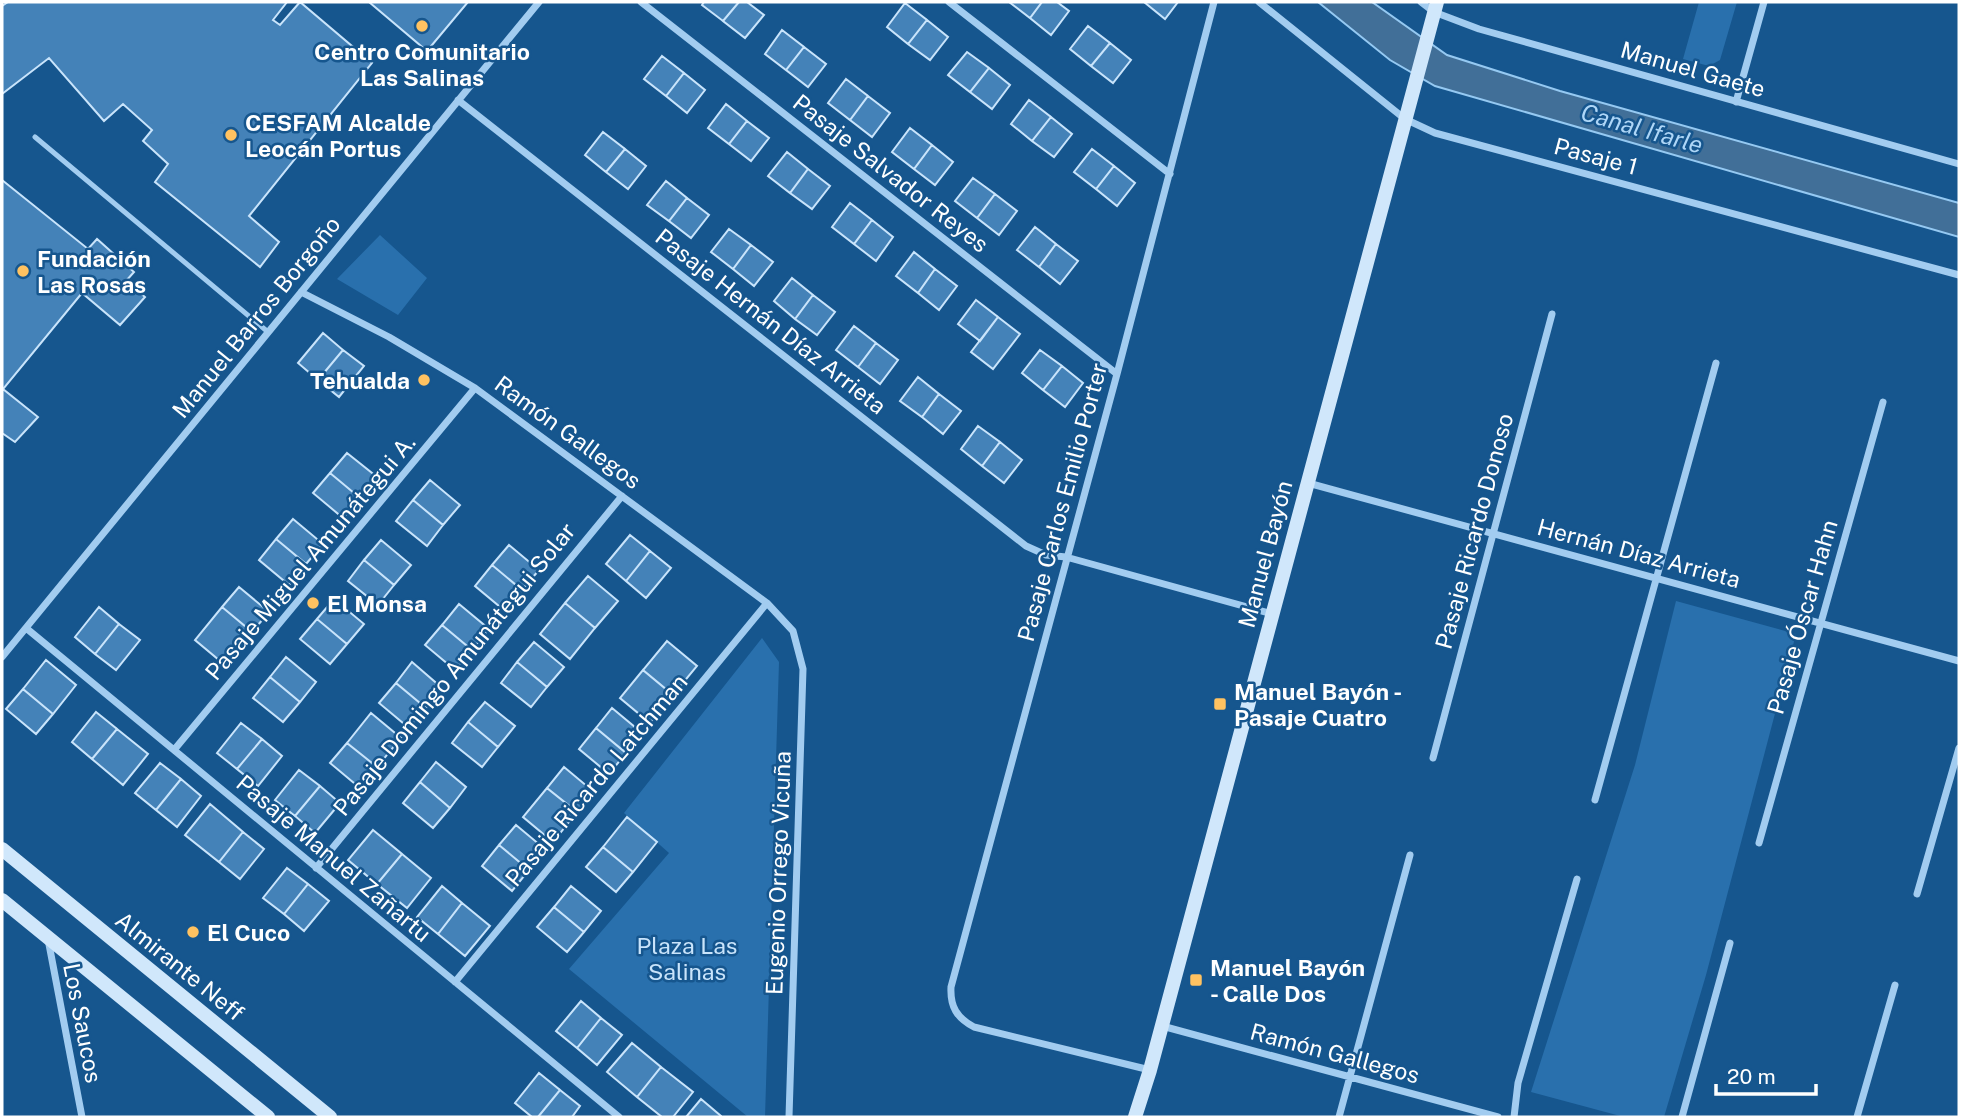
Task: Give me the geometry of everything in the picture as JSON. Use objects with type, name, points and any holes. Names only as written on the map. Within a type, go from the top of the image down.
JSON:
[{"type":"street","name":"Manuel Barros Borgoño","points":[[2,657],[539,2]]},
{"type":"street","name":"Pasaje Salvador Reyes","points":[[641,2],[1117,374]]},
{"type":"street","points":[[949,2],[1170,174]]},
{"type":"street","name":"Pasaje Carlos Emilio Porter","points":[[1150,1070],[974,1027],[962,1021],[950,1000],[951,987],[1117,374],[1214,2]]},
{"type":"street","name":"Pasaje 1","points":[[1259,2],[1405,119],[1435,133],[1959,275]]},
{"type":"street","name":"Manuel Gaete","points":[[1422,2],[1479,29],[1959,164]]},
{"type":"street","points":[[1736,102],[1764,2]]},
{"type":"street","name":"Manuel Bayón","points":[[1135,1117],[1162,1026],[1436,7]]},
{"type":"street","name":"Pasaje Hernán Díaz Arrieta","points":[[458,100],[1026,547],[1046,555],[1066,557]]},
{"type":"street","name":"Ramón Gallegos","points":[[301,292],[389,337],[475,388],[767,603],[793,631]]},
{"type":"street","name":"Pasaje Ricardo Donoso","points":[[1433,758],[1552,314]]},
{"type":"street","points":[[1595,800],[1716,363]]},
{"type":"street","name":"Pasaje Miguel Amunátegui A.","points":[[174,750],[475,388]]},
{"type":"street","name":"Pasaje Óscar Hahn","points":[[1759,843],[1883,402]]},
{"type":"street","name":"Hernán Díaz Arrieta","points":[[1308,482],[1959,661]]},
{"type":"street","name":"Pasaje Domingo Amunátegui Solar","points":[[316,867],[622,496]]},
{"type":"street","points":[[1066,557],[1272,614]]},
{"type":"street","name":"Pasaje Ricardo Latchman","points":[[455,982],[767,603]]},
{"type":"street","name":"Pasaje Manuel Zañartu","points":[[26,628],[619,1117]]},
{"type":"street","name":"Eugenio Orrego Vicuña","points":[[789,1117],[803,669],[793,631]]},
{"type":"street","points":[[1917,894],[1959,748]]},
{"type":"street","name":"Almirante Neff","points":[[2,849],[330,1117]]},
{"type":"street","points":[[1339,1117],[1410,855]]},
{"type":"street","points":[[1514,1117],[1518,1083],[1577,880]]},
{"type":"street","points":[[2,900],[268,1117]]},
{"type":"street","name":"Los Saucos","points":[[47,936],[82,1117]]},
{"type":"street","points":[[1682,1117],[1730,943]]},
{"type":"street","points":[[1857,1117],[1895,985]]},
{"type":"street","name":"Ramón Gallegos","points":[[1162,1026],[1498,1117]]},
{"type":"lane","points":[[35,137],[268,332]]},
{"type":"green space","points":[[1699,2],[1737,2],[1720,60],[1709,66],[1683,59]]},
{"type":"green space","points":[[380,235],[427,278],[398,315],[337,279]]},
{"type":"green space","points":[[1676,601],[1796,634],[1706,975],[1664,1117],[1624,1117],[1531,1092],[1635,765]]},
{"type":"green space","name":"Plaza Las Salinas","points":[[762,638],[779,662],[765,1117],[748,1117],[569,969],[669,853],[624,813]]},
{"type":"water","name":"Canal Ifarle","points":[[1318,2],[1372,2],[1447,55],[1560,91],[1959,203],[1959,237],[1435,86],[1390,60]]},
{"type":"building","name":"CESFAM Alcalde Leocán Portus","points":[[8,2],[287,2],[273,20],[280,25],[300,2],[372,63],[249,216],[279,242],[260,267],[155,182],[168,164],[143,141],[152,130],[123,104],[104,121],[49,58],[2,94],[2,6]]},
{"type":"building","name":"Centro Comunitario Las Salinas","points":[[369,2],[468,2],[427,51]]},
{"type":"building","points":[[704,2],[739,2],[723,21],[702,5]]},
{"type":"building","points":[[739,2],[747,2],[764,15],[745,38],[723,21]]},
{"type":"building","points":[[1009,2],[1042,2],[1030,18]]},
{"type":"building","points":[[1042,2],[1057,2],[1069,11],[1051,35],[1030,18]]},
{"type":"building","points":[[1144,2],[1178,2],[1165,19]]},
{"type":"building","points":[[905,3],[927,20],[908,44],[887,27]]},
{"type":"building","points":[[927,20],[948,37],[930,60],[908,44]]},
{"type":"building","points":[[1088,26],[1110,43],[1091,66],[1070,49]]},
{"type":"building","points":[[782,30],[804,47],[786,70],[765,54]]},
{"type":"building","points":[[1110,43],[1131,60],[1113,83],[1091,66]]},
{"type":"building","points":[[804,47],[826,64],[808,87],[786,70]]},
{"type":"building","points":[[967,52],[989,68],[970,92],[948,75]]},
{"type":"building","points":[[662,56],[684,73],[666,96],[644,79]]},
{"type":"building","points":[[989,68],[1010,85],[992,109],[970,92]]},
{"type":"building","points":[[684,73],[705,90],[687,113],[666,96]]},
{"type":"building","points":[[846,79],[868,96],[850,120],[828,103]]},
{"type":"building","points":[[868,96],[890,113],[872,137],[850,120]]},
{"type":"building","points":[[1029,100],[1051,117],[1032,141],[1011,124]]},
{"type":"building","points":[[726,104],[747,121],[729,144],[708,128]]},
{"type":"building","points":[[1051,117],[1072,134],[1054,157],[1032,141]]},
{"type":"building","points":[[747,121],[769,138],[751,161],[729,144]]},
{"type":"building","points":[[910,128],[932,145],[914,169],[892,152]]},
{"type":"building","points":[[603,132],[625,149],[606,172],[585,155]]},
{"type":"building","points":[[932,145],[953,162],[935,185],[914,169]]},
{"type":"building","points":[[625,149],[646,166],[628,189],[606,172]]},
{"type":"building","points":[[1092,149],[1114,166],[1096,189],[1074,172]]},
{"type":"building","points":[[787,152],[808,169],[790,193],[768,176]]},
{"type":"building","points":[[1114,166],[1135,183],[1117,206],[1096,189]]},
{"type":"building","points":[[808,169],[830,186],[812,209],[790,193]]},
{"type":"building","points":[[973,178],[995,194],[977,218],[955,201]]},
{"type":"building","points":[[2,180],[88,249],[97,239],[134,272],[126,281],[145,297],[120,325],[82,293],[3,389],[38,417],[15,442],[2,433]]},
{"type":"building","points":[[666,181],[687,198],[669,221],[647,205]]},
{"type":"building","points":[[995,194],[1017,211],[999,235],[977,218]]},
{"type":"building","points":[[687,198],[709,215],[691,238],[669,221]]},
{"type":"building","points":[[850,203],[872,220],[854,244],[832,227]]},
{"type":"building","points":[[872,220],[893,237],[876,261],[854,244]]},
{"type":"building","points":[[1035,227],[1056,244],[1039,267],[1017,250]]},
{"type":"building","points":[[729,229],[751,245],[733,269],[711,252]]},
{"type":"building","points":[[1056,244],[1078,261],[1060,284],[1039,267]]},
{"type":"building","points":[[751,245],[773,262],[754,286],[733,269]]},
{"type":"building","points":[[914,252],[935,269],[918,293],[896,276]]},
{"type":"building","points":[[935,269],[957,286],[939,310],[918,293]]},
{"type":"building","points":[[792,278],[813,295],[795,319],[774,301]]},
{"type":"building","points":[[813,295],[835,312],[817,335],[795,319]]},
{"type":"building","points":[[976,300],[998,317],[980,341],[958,324]]},
{"type":"building","points":[[998,317],[1020,334],[993,369],[971,352]]},
{"type":"building","points":[[854,326],[876,343],[858,367],[836,350]]},
{"type":"building","points":[[323,333],[343,350],[318,380],[298,363]]},
{"type":"building","points":[[876,343],[898,360],[880,384],[858,367]]},
{"type":"building","points":[[343,350],[364,366],[339,397],[318,380]]},
{"type":"building","points":[[1040,350],[1062,366],[1043,390],[1022,373]]},
{"type":"building","points":[[1062,366],[1083,383],[1065,407],[1043,390]]},
{"type":"building","points":[[918,377],[939,394],[922,417],[900,401]]},
{"type":"building","points":[[939,394],[961,411],[943,434],[922,417]]},
{"type":"building","points":[[978,426],[1000,442],[982,466],[961,449]]},
{"type":"building","points":[[1000,442],[1022,460],[1004,483],[982,466]]},
{"type":"building","points":[[347,453],[377,477],[360,498],[330,473]]},
{"type":"building","points":[[330,473],[360,498],[343,518],[313,493]]},
{"type":"building","points":[[430,480],[460,505],[443,525],[413,500]]},
{"type":"building","points":[[413,500],[443,525],[427,546],[396,521]]},
{"type":"building","points":[[293,519],[323,544],[306,564],[276,539]]},
{"type":"building","points":[[630,535],[650,551],[626,581],[606,564]]},
{"type":"building","points":[[276,539],[306,564],[289,585],[259,560]]},
{"type":"building","points":[[381,540],[411,565],[394,585],[364,560]]},
{"type":"building","points":[[509,545],[539,570],[522,590],[492,565]]},
{"type":"building","points":[[650,551],[671,568],[646,598],[626,581]]},
{"type":"building","points":[[364,560],[394,585],[378,605],[348,581]]},
{"type":"building","points":[[492,565],[522,590],[505,611],[475,586]]},
{"type":"building","points":[[588,576],[618,601],[595,628],[565,603]]},
{"type":"building","points":[[239,587],[269,612],[252,632],[222,607]]},
{"type":"building","points":[[334,599],[364,624],[347,644],[317,619]]},
{"type":"building","points":[[565,603],[595,628],[570,659],[540,634]]},
{"type":"building","points":[[459,604],[489,629],[472,650],[442,625]]},
{"type":"building","points":[[99,607],[119,624],[95,654],[75,637]]},
{"type":"building","points":[[222,607],[252,632],[225,665],[195,640]]},
{"type":"building","points":[[317,619],[347,644],[330,664],[300,639]]},
{"type":"building","points":[[119,624],[140,640],[116,670],[95,654]]},
{"type":"building","points":[[442,625],[472,650],[455,670],[425,645]]},
{"type":"building","points":[[667,641],[697,666],[673,695],[643,670]]},
{"type":"building","points":[[534,642],[564,667],[547,687],[517,662]]},
{"type":"building","points":[[286,657],[316,682],[300,702],[270,677]]},
{"type":"building","points":[[46,660],[76,685],[53,714],[23,689]]},
{"type":"building","points":[[412,662],[442,688],[426,708],[396,683]]},
{"type":"building","points":[[517,662],[547,687],[531,707],[501,683]]},
{"type":"building","points":[[643,670],[673,695],[650,723],[620,698]]},
{"type":"building","points":[[270,677],[300,702],[283,722],[253,698]]},
{"type":"building","points":[[396,683],[426,708],[409,728],[379,703]]},
{"type":"building","points":[[23,689],[53,714],[36,734],[6,709]]},
{"type":"building","points":[[485,702],[515,726],[498,747],[468,722]]},
{"type":"building","points":[[612,708],[642,733],[626,753],[596,728]]},
{"type":"building","points":[[96,712],[117,729],[92,759],[72,742]]},
{"type":"building","points":[[371,713],[401,738],[377,767],[347,743]]},
{"type":"building","points":[[468,722],[498,747],[482,767],[452,743]]},
{"type":"building","points":[[241,723],[262,739],[237,769],[217,753]]},
{"type":"building","points":[[596,728],[626,753],[609,774],[579,749]]},
{"type":"building","points":[[117,729],[148,754],[123,785],[92,759]]},
{"type":"building","points":[[262,739],[282,756],[258,786],[237,769]]},
{"type":"building","points":[[347,743],[377,767],[360,788],[330,763]]},
{"type":"building","points":[[436,762],[466,787],[450,808],[420,782]]},
{"type":"building","points":[[160,763],[181,779],[156,810],[135,793]]},
{"type":"building","points":[[564,767],[594,792],[577,812],[547,788]]},
{"type":"building","points":[[299,770],[320,786],[295,816],[275,800]]},
{"type":"building","points":[[181,779],[201,796],[177,827],[156,810]]},
{"type":"building","points":[[420,782],[450,808],[433,828],[403,803]]},
{"type":"building","points":[[320,786],[340,803],[315,833],[295,816]]},
{"type":"building","points":[[547,788],[577,812],[553,842],[523,817]]},
{"type":"building","points":[[210,804],[243,832],[219,862],[185,835]]},
{"type":"building","points":[[627,817],[657,842],[633,872],[603,847]]},
{"type":"building","points":[[516,825],[546,850],[529,870],[499,845]]},
{"type":"building","points":[[373,830],[402,854],[377,884],[348,860]]},
{"type":"building","points":[[243,832],[264,849],[240,879],[219,862]]},
{"type":"building","points":[[499,845],[529,870],[512,891],[482,866]]},
{"type":"building","points":[[603,847],[633,872],[616,892],[586,867]]},
{"type":"building","points":[[402,854],[431,878],[407,908],[377,884]]},
{"type":"building","points":[[287,868],[308,884],[284,914],[263,898]]},
{"type":"building","points":[[308,884],[329,901],[304,931],[284,914]]},
{"type":"building","points":[[442,886],[462,903],[438,934],[417,917]]},
{"type":"building","points":[[571,886],[601,911],[584,932],[554,907]]},
{"type":"building","points":[[462,903],[490,926],[465,956],[438,934]]},
{"type":"building","points":[[554,907],[584,932],[567,952],[537,927]]},
{"type":"building","points":[[581,1001],[601,1018],[577,1048],[556,1031]]},
{"type":"building","points":[[601,1018],[622,1035],[597,1065],[577,1048]]},
{"type":"building","points":[[632,1043],[661,1067],[637,1097],[607,1072]]},
{"type":"building","points":[[661,1067],[693,1092],[673,1117],[662,1117],[637,1097]]},
{"type":"building","points":[[539,1073],[560,1090],[538,1117],[532,1117],[515,1103]]},
{"type":"building","points":[[560,1090],[580,1106],[572,1117],[538,1117]]},
{"type":"building","points":[[701,1099],[721,1116],[721,1117],[686,1117]]},
{"type":"place","name":"Centro Comunitario Las Salinas","points":[[422,26]]},
{"type":"place","name":"CESFAM Alcalde Leocán Portus","points":[[231,135]]},
{"type":"place","name":"Fundación Las Rosas","points":[[23,271]]},
{"type":"place","name":"Tehualda","points":[[424,380]]},
{"type":"place","name":"El Monsa","points":[[313,603]]},
{"type":"place","name":"Manuel Bayón - Pasaje Cuatro","points":[[1220,704]]},
{"type":"place","name":"El Cuco","points":[[193,932]]},
{"type":"place","name":"Manuel Bayón - Calle Dos","points":[[1196,980]]}]
